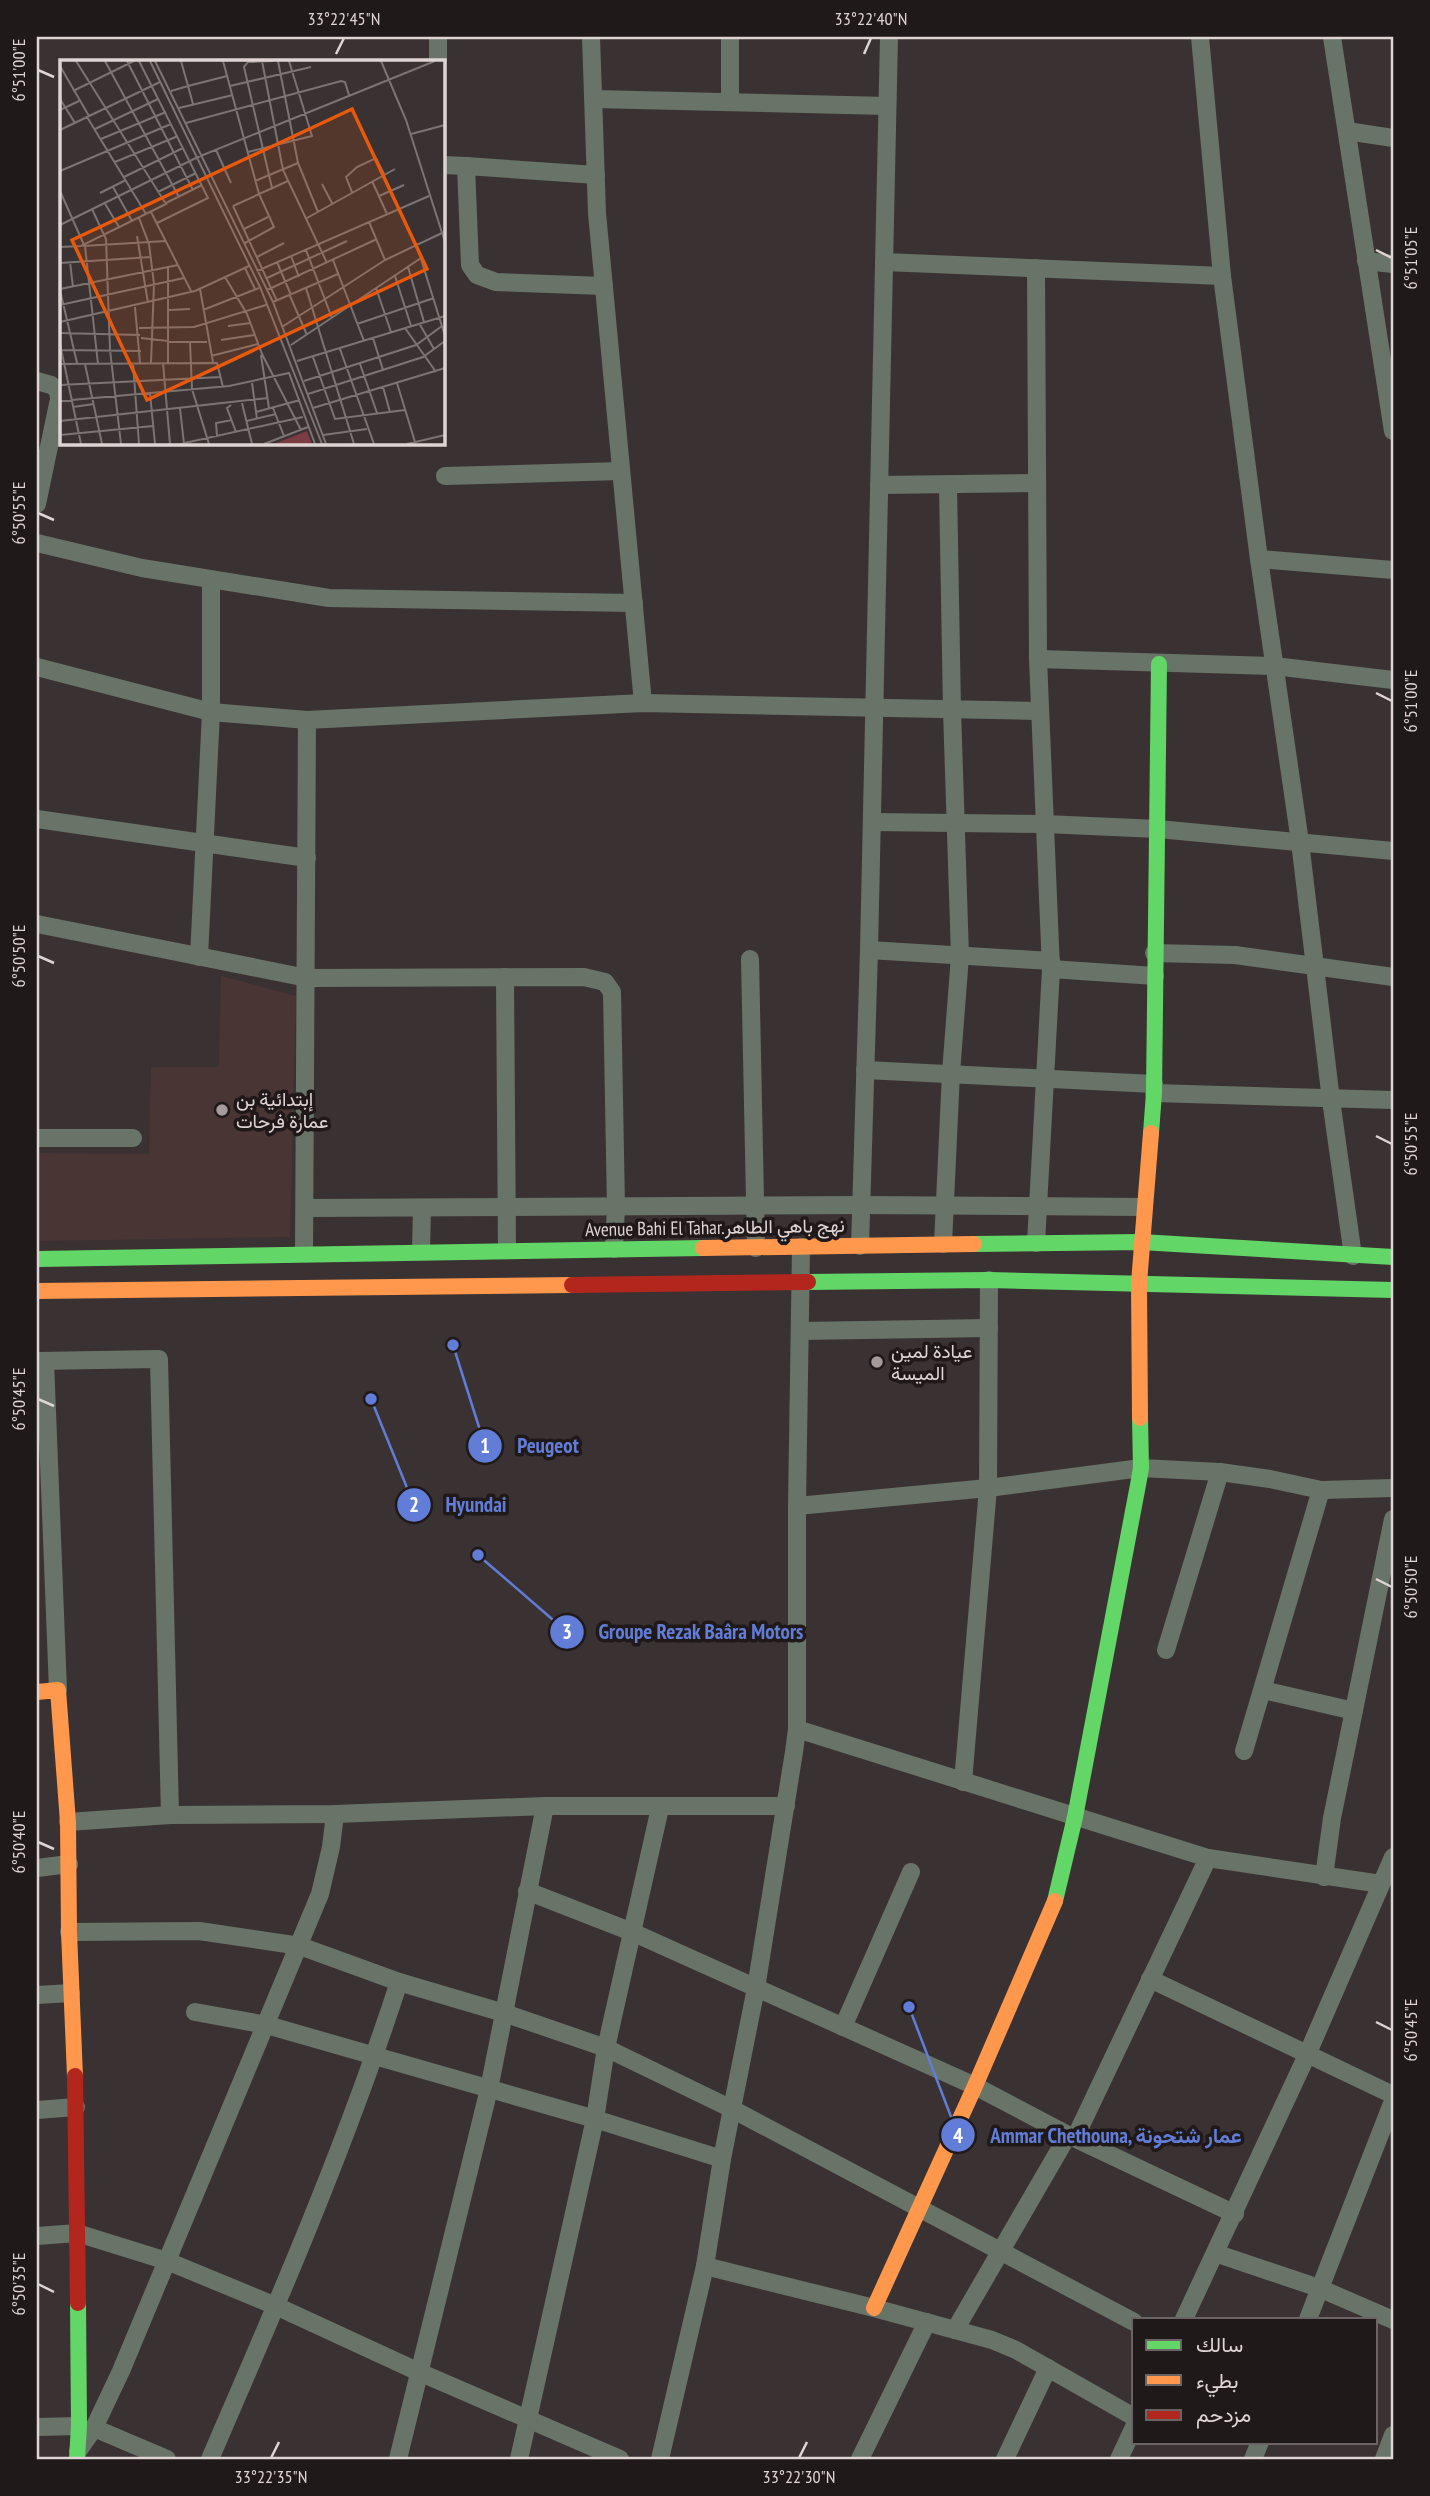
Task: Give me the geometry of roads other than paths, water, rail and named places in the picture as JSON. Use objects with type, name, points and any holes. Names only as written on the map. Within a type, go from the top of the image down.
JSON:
[{"type":"main road","points":[[874,2308],[1046,1926],[1055,1900],[1075,1817],[1141,1468],[1139,1283],[1154,1088],[1159,664]]},
{"type":"main road","name":"Avenue Bahi El Tahar,نهج باهي الطاهر","points":[[37,1259],[1141,1242],[1393,1257]]},
{"type":"main road","points":[[37,1291],[989,1280],[1393,1290]]},
{"type":"main road","points":[[37,1692],[58,1690],[68,1822],[77,2233],[86,2427]]},
{"type":"street","points":[[438,37],[438,60]]},
{"type":"street","points":[[591,37],[597,213],[643,703]]},
{"type":"street","points":[[730,37],[730,101]]},
{"type":"street","points":[[860,1246],[889,37]]},
{"type":"street","points":[[1200,37],[1222,276],[1300,842],[1353,1256]]},
{"type":"street","points":[[1332,37],[1393,431]]},
{"type":"street","points":[[594,99],[887,106]]},
{"type":"street","points":[[1347,131],[1393,138]]},
{"type":"street","points":[[444,165],[596,175]]},
{"type":"street","points":[[466,166],[470,265],[474,272],[496,282],[604,286]]},
{"type":"street","points":[[1366,261],[1393,264]]},
{"type":"street","points":[[884,262],[1222,276]]},
{"type":"street","points":[[1036,1243],[1051,965],[1038,659],[1037,268]]},
{"type":"street","points":[[37,381],[58,390],[59,399],[37,504]]},
{"type":"street","points":[[445,476],[621,471]]},
{"type":"street","points":[[879,485],[1037,483]]},
{"type":"street","points":[[943,1244],[960,956],[948,486]]},
{"type":"street","points":[[37,543],[211,581],[329,598],[634,603]]},
{"type":"street","points":[[1259,559],[1393,570]]},
{"type":"street","points":[[199,957],[211,712],[211,581]]},
{"type":"street","points":[[1038,659],[1275,666],[1393,680]]},
{"type":"street","points":[[37,667],[211,712],[307,720],[643,703],[1040,711]]},
{"type":"street","points":[[304,1253],[307,720]]},
{"type":"street","points":[[37,819],[307,858]]},
{"type":"street","points":[[872,822],[1158,828],[1393,851]]},
{"type":"street","points":[[37,924],[307,978],[584,977],[605,982],[610,986],[616,1207],[614,1249]]},
{"type":"street","points":[[869,950],[960,956],[1155,976]]},
{"type":"street","points":[[1154,953],[1235,956],[1393,976]]},
{"type":"street","points":[[750,959],[756,1248]]},
{"type":"street","points":[[505,977],[508,1250]]},
{"type":"street","points":[[865,1070],[951,1073],[1331,1100],[1393,1100]]},
{"type":"street","points":[[37,1138],[133,1138]]},
{"type":"street","points":[[305,1208],[861,1205],[1144,1207]]},
{"type":"street","points":[[421,1251],[422,1208]]},
{"type":"street","points":[[660,2459],[705,2266],[722,2159],[756,1988],[797,1728],[801,1247]]},
{"type":"street","points":[[963,1782],[988,1488],[989,1280]]},
{"type":"street","points":[[800,1331],[989,1328]]},
{"type":"street","points":[[58,1690],[44,1569],[41,1361],[159,1359],[170,1815]]},
{"type":"street","points":[[797,1506],[988,1488],[1141,1468],[1220,1472],[1321,1490],[1393,1488]]},
{"type":"street","points":[[1166,1650],[1220,1472]]},
{"type":"street","points":[[1244,1751],[1321,1490]]},
{"type":"street","points":[[1324,1877],[1332,1818],[1393,1519]]},
{"type":"street","points":[[1263,1690],[1354,1711]]},
{"type":"street","points":[[797,1728],[1208,1858],[1381,1884]]},
{"type":"street","points":[[68,1822],[170,1815],[335,1814],[545,1806],[786,1806]]},
{"type":"street","points":[[398,2459],[489,2089],[545,1806]]},
{"type":"street","points":[[519,2459],[595,2119],[607,2048],[660,1808]]},
{"type":"street","points":[[77,2455],[86,2427],[121,2371],[300,1946],[326,1873],[335,1814]]},
{"type":"street","points":[[1184,2318],[1307,2055],[1393,1857]]},
{"type":"street","points":[[955,2330],[1071,2136],[1208,1858]]},
{"type":"street","points":[[37,1868],[69,1864]]},
{"type":"street","points":[[843,2027],[911,1872]]},
{"type":"street","points":[[527,1891],[632,1932],[975,2086],[1071,2136],[1235,2214]]},
{"type":"street","points":[[69,1932],[199,1931],[300,1946],[399,1982],[504,2013],[607,2048],[732,2109],[1132,2321]]},
{"type":"street","points":[[1150,1979],[1393,2095]]},
{"type":"street","points":[[210,2459],[276,2306],[375,2055],[399,1982]]},
{"type":"street","points":[[37,1996],[71,1993]]},
{"type":"street","points":[[195,2012],[267,2025],[375,2055],[722,2159]]},
{"type":"street","points":[[1308,2318],[1393,2101]]},
{"type":"street","points":[[37,2110],[76,2107]]},
{"type":"street","points":[[37,2236],[77,2233],[167,2261],[276,2306],[419,2372],[620,2459]]},
{"type":"street","points":[[1215,2253],[1319,2288],[1393,2320]]},
{"type":"street","points":[[705,2266],[927,2322],[1016,2350],[1132,2416]]},
{"type":"street","points":[[860,2459],[927,2322]]},
{"type":"street","points":[[1005,2459],[1048,2368]]},
{"type":"street","points":[[37,2427],[86,2427],[167,2459]]},
{"type":"street","points":[[1119,2459],[1132,2431]]},
{"type":"place","name":"إبتدائية بن عمارة فرحات","points":[[222,1110]]},
{"type":"place","name":"Peugeot","points":[[453,1345]]},
{"type":"place","name":"عيادة لمين الميسة","points":[[877,1362]]},
{"type":"place","name":"Hyundai","points":[[371,1399]]},
{"type":"place","name":"Groupe Rezak Baâra Motors","points":[[478,1555]]},
{"type":"place","name":"Ammar Chethouna, عمار شتحونة","points":[[909,2007]]}]
